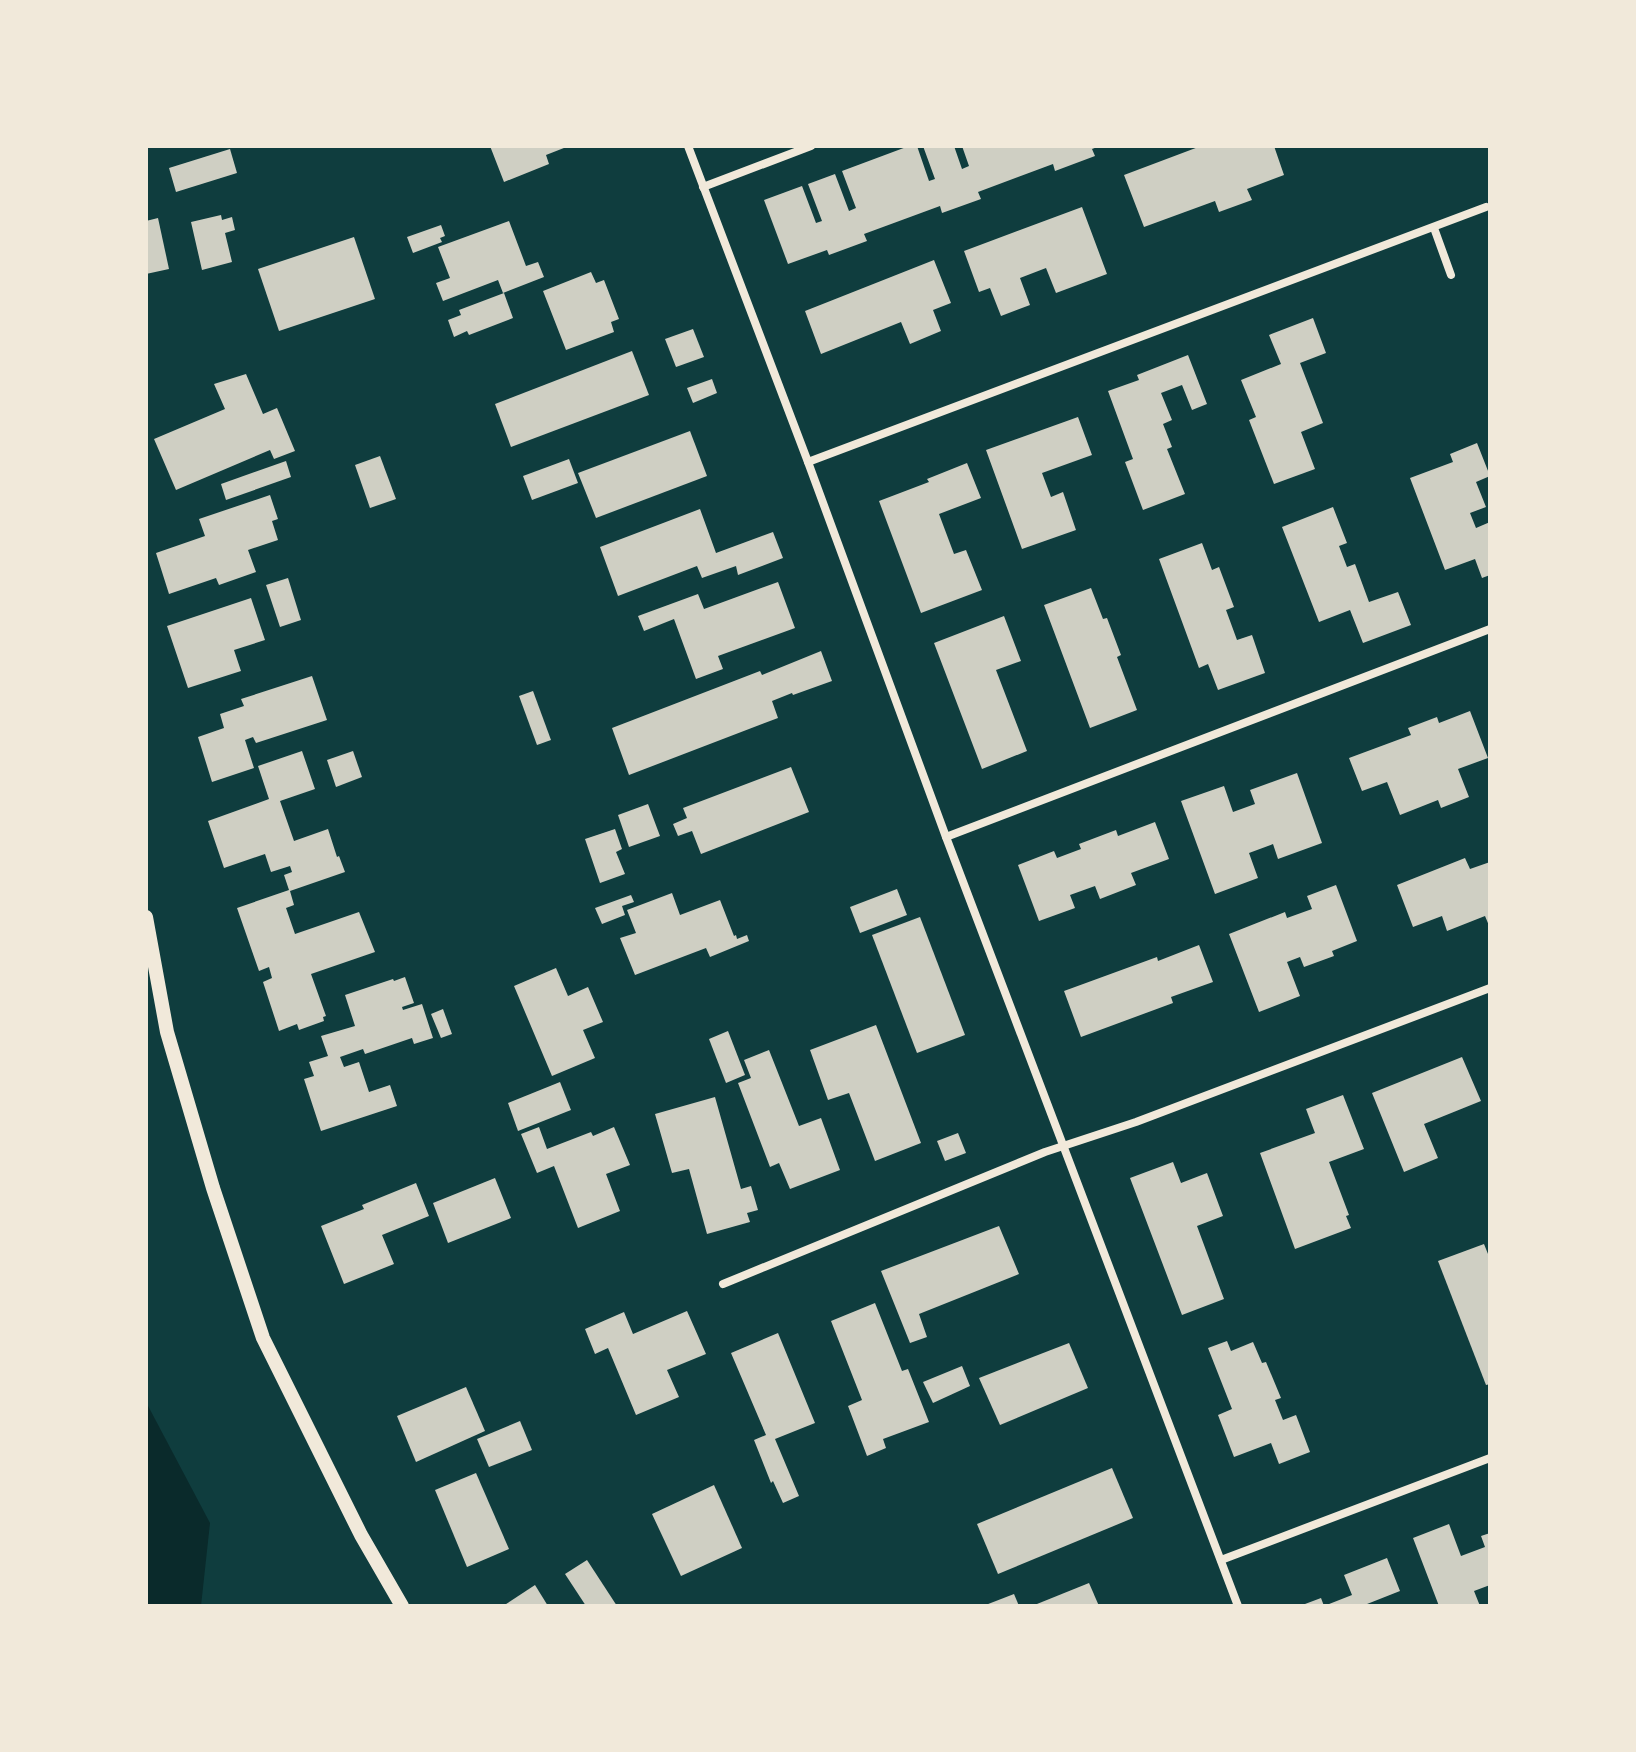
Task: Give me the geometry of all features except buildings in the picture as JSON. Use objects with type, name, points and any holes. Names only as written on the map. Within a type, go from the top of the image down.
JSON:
[{"type":"street","points":[[688,146],[1238,1606]]},
{"type":"street","points":[[703,187],[811,146]]},
{"type":"street","points":[[808,462],[1486,207]]},
{"type":"street","points":[[1434,228],[1451,275]]},
{"type":"street","points":[[946,837],[1490,629]]},
{"type":"street","points":[[146,917],[167,1032],[213,1188],[263,1338],[361,1535],[402,1606]]},
{"type":"street","points":[[723,1284],[1045,1152],[1136,1122],[1490,988]]},
{"type":"street","points":[[1221,1560],[1490,1458]]},
{"type":"water","points":[[146,1402],[210,1523],[201,1606],[146,1606]]}]
